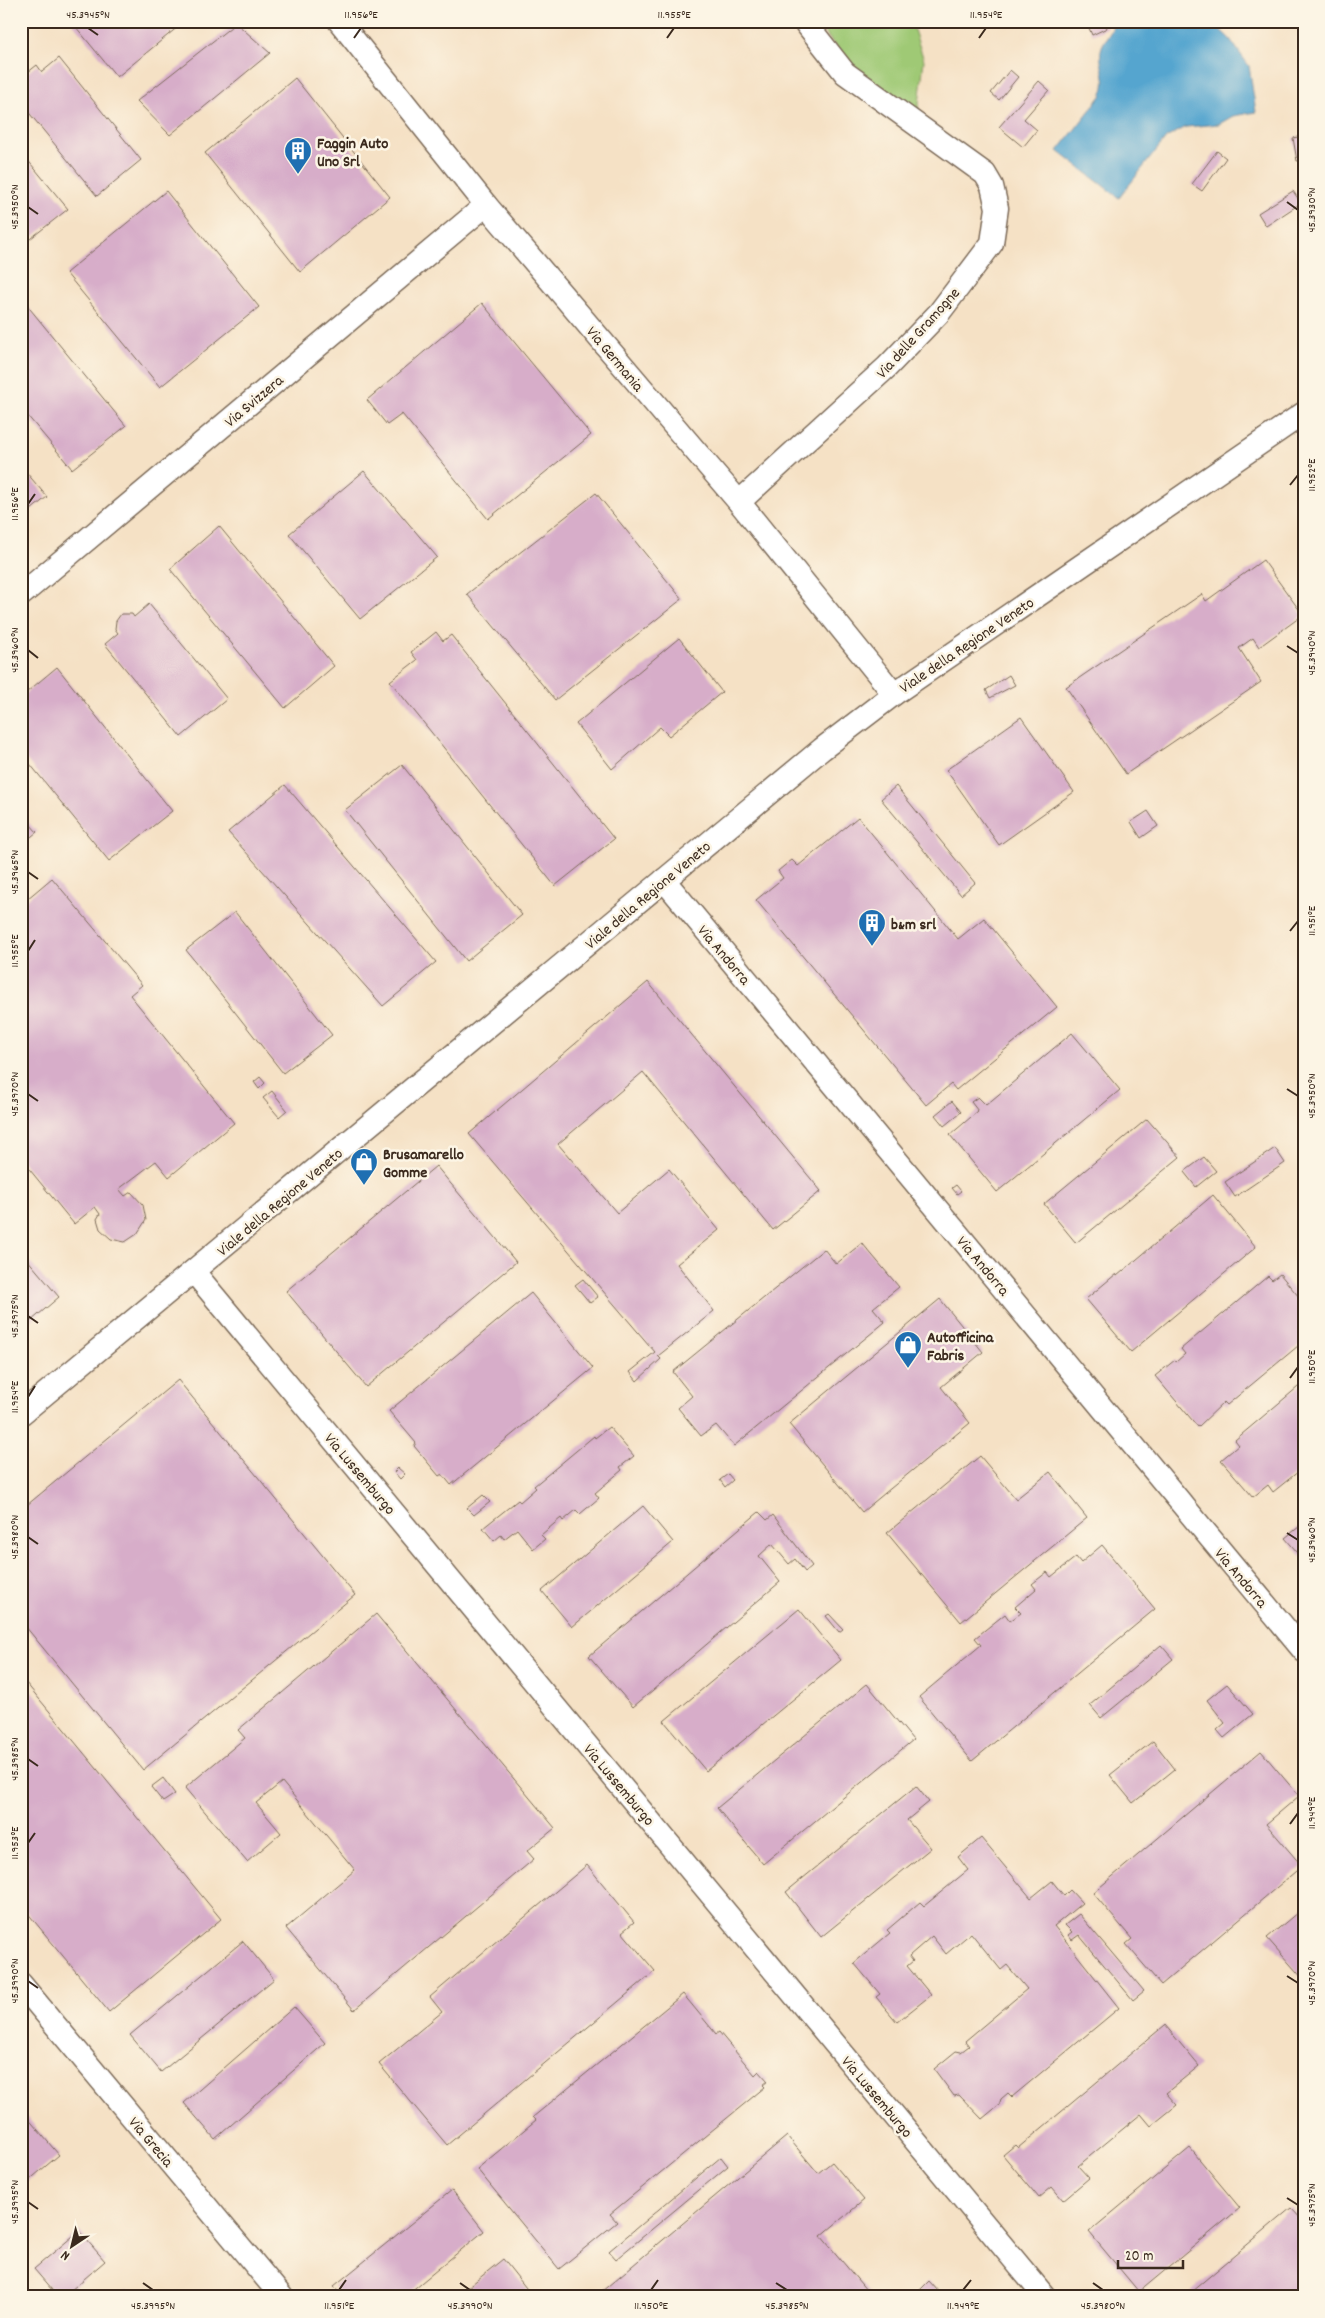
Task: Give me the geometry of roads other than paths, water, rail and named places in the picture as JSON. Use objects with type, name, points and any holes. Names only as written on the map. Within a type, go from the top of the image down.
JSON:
[{"type":"street","name":"Via Germania","points":[[339,21],[486,205],[739,502],[894,694]]},
{"type":"street","name":"Via delle Gramogne","points":[[739,502],[887,367],[939,313],[992,243],[997,208],[992,186],[985,174],[845,73],[804,21]]},
{"type":"street","name":"Via Svizzera","points":[[21,594],[486,205]]},
{"type":"street","name":"Viale della Regione Veneto","points":[[21,1414],[822,749],[894,694],[1301,421]]},
{"type":"street","name":"Via Andorra","points":[[664,880],[1304,1651]]},
{"type":"street","name":"Via Lussemburgo","points":[[194,1272],[1045,2297]]},
{"type":"street","name":"Via Grecia","points":[[21,1984],[282,2297]]},
{"type":"water","points":[[1113,21],[1211,21],[1230,39],[1249,66],[1256,112],[1233,116],[1219,124],[1186,127],[1166,138],[1119,198],[1058,151],[1101,96],[1104,78],[1101,50],[1112,29]]},
{"type":"place","name":"Faggin Auto Uno Srl","points":[[298,175]]},
{"type":"place","name":"b&m srl","points":[[872,947]]},
{"type":"place","name":"Brusamarello Gomme","points":[[364,1186]]},
{"type":"place","name":"Autofficina Fabris","points":[[908,1369]]}]
